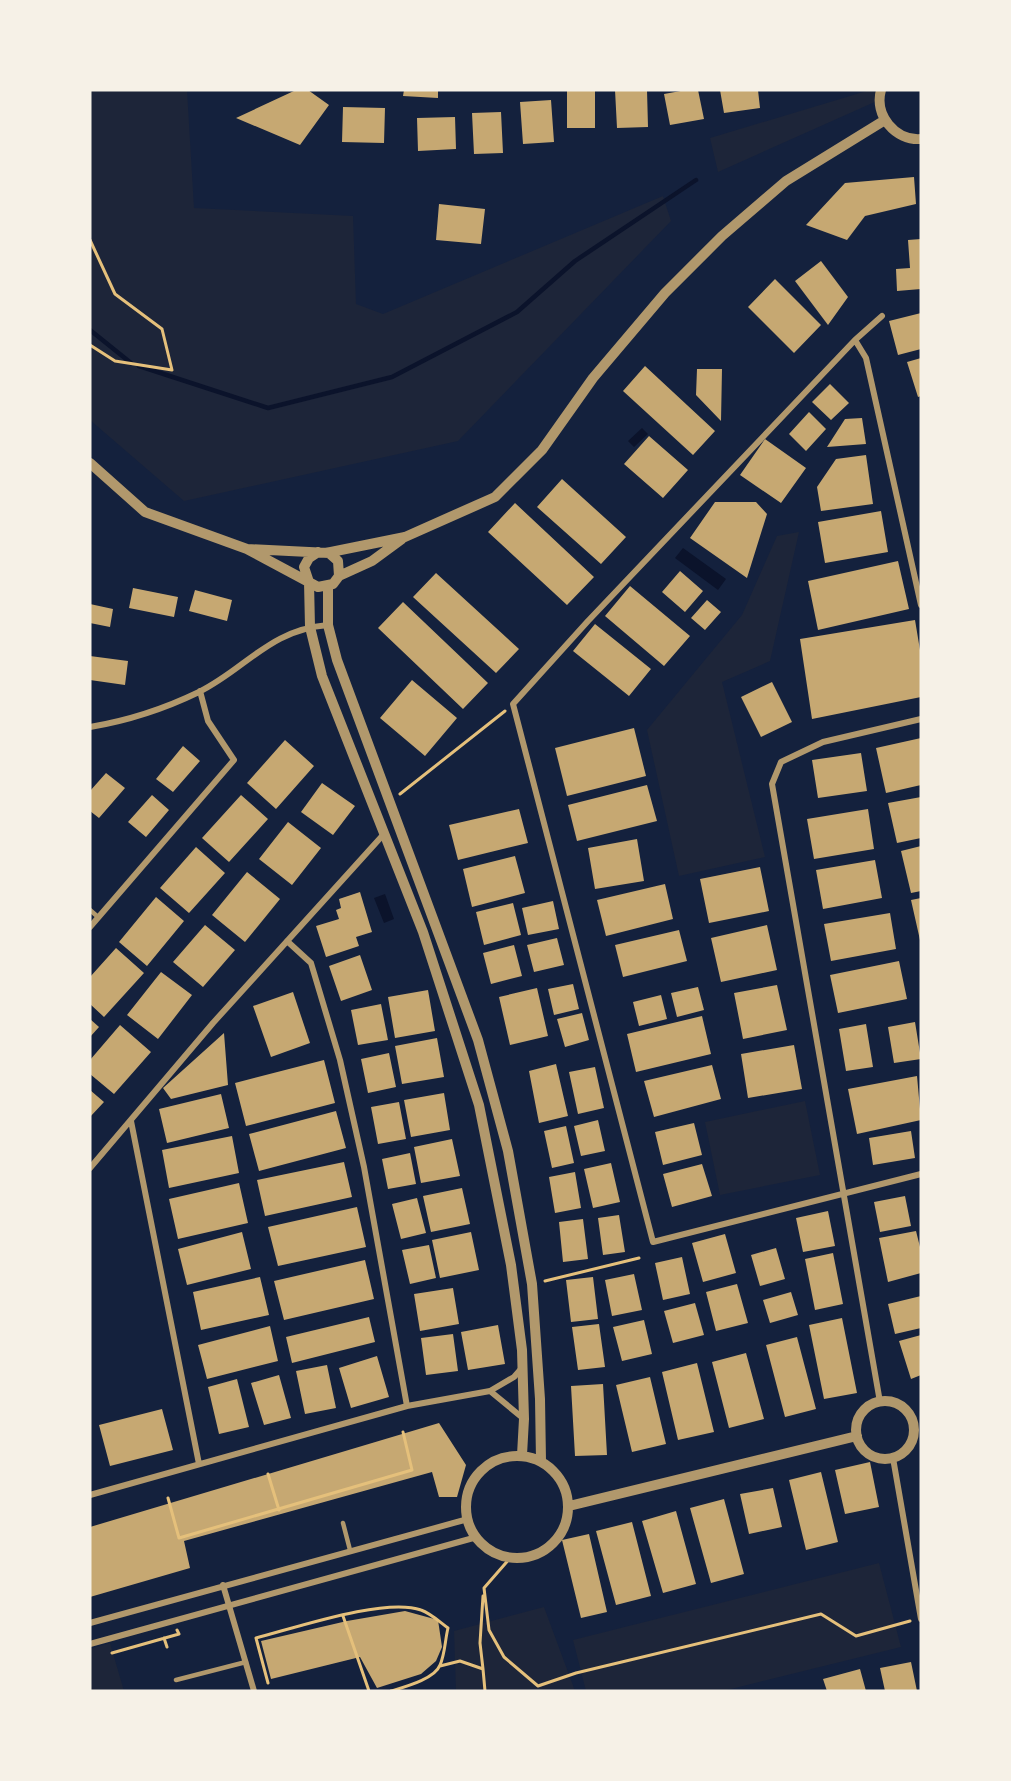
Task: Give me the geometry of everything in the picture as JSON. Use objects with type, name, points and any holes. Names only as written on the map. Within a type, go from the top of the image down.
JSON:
[{"type":"street","points":[[881,90],[880,108],[885,120],[893,130],[904,137],[921,139]]},
{"type":"street","points":[[541,1461],[540,1399],[532,1284],[508,1151],[478,1040],[350,698],[328,626],[328,587],[339,576],[372,561],[405,537],[495,497],[542,450],[593,378],[665,293],[722,236],[786,181],[885,120]]},
{"type":"street","points":[[882,316],[855,340],[588,621],[513,704],[653,1242],[842,1196],[921,1174]]},
{"type":"street","points":[[855,340],[866,358],[921,605]]},
{"type":"street","points":[[90,463],[145,512],[247,549],[318,587],[328,587]]},
{"type":"street","points":[[405,537],[322,553],[309,558],[304,567],[309,582],[310,627],[322,676],[340,727],[423,932],[478,1105],[511,1265],[523,1366],[522,1455]]},
{"type":"street","points":[[247,549],[322,553],[338,561],[339,576]]},
{"type":"street","points":[[90,727],[117,723],[200,691],[269,642],[310,627],[328,626]]},
{"type":"street","points":[[90,927],[234,760],[208,721],[200,691]]},
{"type":"street","points":[[880,1402],[842,1196],[772,784],[781,762],[823,742],[921,719]]},
{"type":"street","points":[[90,1168],[213,1023],[383,835]]},
{"type":"street","points":[[287,941],[311,963],[340,1060],[364,1167],[407,1406]]},
{"type":"street","points":[[131,1121],[199,1464]]},
{"type":"street","points":[[90,1496],[407,1406],[490,1391],[514,1377],[523,1366]]},
{"type":"street","points":[[490,1391],[524,1419]]},
{"type":"street","points":[[880,1402],[899,1405],[917,1418],[913,1438],[902,1454],[893,1458],[884,1459],[867,1452],[857,1436],[859,1418],[871,1405],[880,1402]]},
{"type":"street","points":[[568,1506],[857,1436]]},
{"type":"street","points":[[522,1455],[541,1461],[554,1470],[562,1482],[568,1506],[567,1520],[552,1545],[526,1557],[511,1557],[493,1551],[477,1537],[468,1519],[467,1497],[478,1474],[499,1459],[522,1455]]},
{"type":"street","points":[[893,1458],[921,1619]]},
{"type":"street","points":[[90,1623],[468,1519]]},
{"type":"street","points":[[90,1644],[477,1537]]},
{"type":"street","points":[[223,1585],[254,1691]]},
{"type":"lane","points":[[90,910],[98,917]]},
{"type":"lane","points":[[343,1523],[350,1550]]},
{"type":"lane","points":[[176,1680],[246,1662]]},
{"type":"path","points":[[90,240],[115,294],[162,329],[172,370],[115,361],[90,345]]},
{"type":"path","points":[[389,803],[513,704]]},
{"type":"path","points":[[532,1284],[639,1258]]},
{"type":"path","points":[[168,1498],[179,1538],[279,1510],[412,1470],[403,1432]]},
{"type":"path","points":[[268,1474],[279,1510]]},
{"type":"path","points":[[485,1691],[480,1643],[484,1588],[511,1557]]},
{"type":"path","points":[[484,1588],[489,1630],[504,1657],[538,1689],[576,1673],[821,1614],[856,1636],[921,1619]]},
{"type":"path","points":[[268,1683],[256,1638],[343,1616],[405,1606],[423,1610],[448,1628],[440,1666],[435,1672],[422,1679],[391,1691]]},
{"type":"path","points":[[343,1616],[369,1691]]},
{"type":"path","points":[[112,1653],[178,1634],[178,1632]]},
{"type":"path","points":[[164,1638],[167,1647]]},
{"type":"path","points":[[440,1666],[460,1662],[483,1669]]},
{"type":"shaded area","points":[[90,90],[187,90],[194,208],[353,216],[356,304],[383,314],[663,196],[671,221],[458,441],[184,501],[90,420]]},
{"type":"shaded area","points":[[876,90],[877,101],[718,172],[710,138]]},
{"type":"shaded area","points":[[642,428],[648,434],[634,447],[628,441]]},
{"type":"shaded area","points":[[799,532],[770,661],[722,682],[765,857],[679,876],[647,730],[742,615],[777,536]]},
{"type":"shaded area","points":[[683,548],[726,579],[718,590],[675,558]]},
{"type":"shaded area","points":[[385,894],[394,919],[384,923],[374,898]]},
{"type":"shaded area","points":[[805,1101],[820,1175],[720,1195],[705,1122]]},
{"type":"shaded area","points":[[879,1563],[901,1647],[723,1691],[586,1691],[573,1640]]},
{"type":"shaded area","points":[[544,1607],[575,1691],[456,1691],[454,1631]]},
{"type":"shaded area","points":[[110,1643],[124,1691],[90,1691],[90,1649]]},
{"type":"building","points":[[296,90],[308,90],[329,105],[300,145],[236,118]]},
{"type":"building","points":[[404,90],[438,90],[438,98],[403,96]]},
{"type":"building","points":[[567,90],[595,90],[595,128],[567,128]]},
{"type":"building","points":[[615,90],[647,90],[648,127],[617,128]]},
{"type":"building","points":[[698,90],[704,119],[670,125],[664,94]]},
{"type":"building","points":[[720,90],[758,90],[760,108],[724,113]]},
{"type":"building","points":[[551,100],[554,142],[523,144],[520,102]]},
{"type":"building","points":[[343,107],[385,108],[384,143],[342,142]]},
{"type":"building","points":[[501,112],[503,153],[474,154],[472,113]]},
{"type":"building","points":[[455,117],[456,149],[418,151],[417,118]]},
{"type":"building","points":[[914,177],[916,204],[865,216],[847,240],[806,225],[845,183]]},
{"type":"building","points":[[439,204],[485,209],[481,244],[436,240]]},
{"type":"building","points":[[921,239],[921,289],[897,291],[896,269],[910,268],[908,240]]},
{"type":"building","points":[[821,261],[848,297],[828,325],[795,281]]},
{"type":"building","points":[[775,279],[821,325],[794,353],[748,307]]},
{"type":"building","points":[[921,313],[921,349],[898,355],[889,321]]},
{"type":"building","points":[[921,358],[921,396],[918,397],[907,362]]},
{"type":"building","points":[[645,366],[715,431],[693,455],[623,391]]},
{"type":"building","points":[[697,369],[722,369],[721,421],[696,395]]},
{"type":"building","points":[[830,384],[849,403],[831,420],[812,402]]},
{"type":"building","points":[[809,412],[826,429],[806,451],[789,434]]},
{"type":"building","points":[[862,418],[866,444],[827,447],[845,419]]},
{"type":"building","points":[[649,436],[688,470],[663,498],[624,464]]},
{"type":"building","points":[[765,439],[806,468],[781,503],[740,475]]},
{"type":"building","points":[[866,455],[873,504],[821,511],[817,487],[836,459]]},
{"type":"building","points":[[562,479],[626,537],[601,564],[537,507]]},
{"type":"building","points":[[715,502],[756,502],[767,514],[747,578],[690,538]]},
{"type":"building","points":[[515,503],[594,577],[567,605],[488,532]]},
{"type":"building","points":[[881,511],[888,552],[825,563],[818,522]]},
{"type":"building","points":[[898,561],[909,609],[818,630],[808,581]]},
{"type":"building","points":[[680,571],[703,591],[685,612],[662,592]]},
{"type":"building","points":[[436,573],[519,649],[496,673],[413,597]]},
{"type":"building","points":[[630,586],[690,636],[664,666],[605,616]]},
{"type":"building","points":[[133,588],[178,597],[174,617],[129,608]]},
{"type":"building","points":[[195,590],[232,600],[227,621],[189,611]]},
{"type":"building","points":[[707,600],[721,612],[705,630],[691,618]]},
{"type":"building","points":[[403,602],[488,683],[463,709],[378,628]]},
{"type":"building","points":[[90,604],[113,609],[110,627],[90,623]]},
{"type":"building","points":[[915,620],[921,656],[921,697],[812,719],[800,639]]},
{"type":"building","points":[[595,624],[651,669],[629,696],[573,651]]},
{"type":"building","points":[[90,656],[128,661],[125,685],[90,680]]},
{"type":"building","points":[[412,680],[457,718],[425,756],[380,718]]},
{"type":"building","points":[[772,682],[792,722],[761,737],[741,697]]},
{"type":"building","points":[[634,728],[646,776],[567,796],[555,748]]},
{"type":"building","points":[[921,738],[921,785],[886,793],[876,748]]},
{"type":"building","points":[[285,740],[314,766],[276,809],[247,783]]},
{"type":"building","points":[[183,746],[200,761],[173,792],[156,779]]},
{"type":"building","points":[[861,753],[867,791],[818,798],[812,760]]},
{"type":"building","points":[[106,773],[125,788],[99,818],[90,811],[90,791]]},
{"type":"building","points":[[322,783],[355,806],[333,835],[301,812]]},
{"type":"building","points":[[647,785],[657,821],[577,841],[568,805]]},
{"type":"building","points":[[152,795],[169,810],[146,837],[128,822]]},
{"type":"building","points":[[241,795],[268,819],[229,862],[202,838]]},
{"type":"building","points":[[921,797],[921,838],[897,843],[888,803]]},
{"type":"building","points":[[519,809],[528,843],[458,860],[449,825]]},
{"type":"building","points":[[868,809],[874,849],[814,859],[807,819]]},
{"type":"building","points":[[288,822],[321,848],[292,885],[259,859]]},
{"type":"building","points":[[637,839],[644,881],[595,889],[588,848]]},
{"type":"building","points":[[921,846],[921,891],[911,893],[901,851]]},
{"type":"building","points":[[196,847],[225,873],[189,913],[160,888]]},
{"type":"building","points":[[515,856],[525,893],[472,907],[463,869]]},
{"type":"building","points":[[875,860],[882,898],[823,909],[816,870]]},
{"type":"building","points":[[760,867],[769,911],[709,923],[700,879]]},
{"type":"building","points":[[247,872],[280,899],[245,942],[212,915]]},
{"type":"building","points":[[665,884],[673,919],[606,936],[597,900]]},
{"type":"building","points":[[360,892],[372,932],[356,937],[359,946],[326,957],[316,926],[339,919],[336,910],[341,908],[339,899]]},
{"type":"building","points":[[156,897],[184,921],[147,966],[119,942]]},
{"type":"building","points":[[921,898],[921,940],[920,940],[911,900]]},
{"type":"building","points":[[553,901],[559,929],[528,935],[522,908]]},
{"type":"building","points":[[513,903],[521,935],[484,945],[476,912]]},
{"type":"building","points":[[890,913],[896,949],[831,961],[824,924]]},
{"type":"building","points":[[205,925],[235,950],[203,987],[173,962]]},
{"type":"building","points":[[767,925],[777,970],[721,982],[711,938]]},
{"type":"building","points":[[679,930],[687,961],[623,977],[615,945]]},
{"type":"building","points":[[557,938],[564,965],[534,972],[527,945]]},
{"type":"building","points":[[514,945],[522,976],[491,984],[483,953]]},
{"type":"building","points":[[116,948],[144,973],[104,1017],[90,1004],[90,977]]},
{"type":"building","points":[[360,955],[372,990],[341,1001],[329,966]]},
{"type":"building","points":[[899,961],[907,999],[838,1013],[830,975]]},
{"type":"building","points":[[161,972],[192,995],[158,1039],[127,1015]]},
{"type":"building","points":[[573,984],[579,1009],[554,1015],[548,989]]},
{"type":"building","points":[[777,985],[787,1030],[743,1039],[734,993]]},
{"type":"building","points":[[698,987],[704,1010],[677,1017],[671,993]]},
{"type":"building","points":[[537,988],[548,1036],[510,1045],[499,997]]},
{"type":"building","points":[[428,990],[435,1031],[395,1038],[388,997]]},
{"type":"building","points":[[293,992],[310,1043],[271,1057],[253,1006]]},
{"type":"building","points":[[661,995],[667,1019],[639,1026],[633,1002]]},
{"type":"building","points":[[381,1004],[388,1040],[358,1045],[351,1010]]},
{"type":"building","points":[[582,1013],[589,1040],[565,1047],[557,1019]]},
{"type":"building","points":[[702,1016],[711,1054],[636,1072],[627,1034]]},
{"type":"building","points":[[90,1019],[99,1027],[90,1037]]},
{"type":"building","points":[[915,1022],[921,1059],[894,1063],[888,1027]]},
{"type":"building","points":[[866,1024],[873,1067],[846,1071],[839,1029]]},
{"type":"building","points":[[120,1025],[151,1052],[114,1094],[90,1074],[90,1060]]},
{"type":"building","points":[[224,1033],[228,1085],[171,1099],[163,1088]]},
{"type":"building","points":[[437,1038],[444,1077],[402,1084],[395,1046]]},
{"type":"building","points":[[794,1045],[802,1089],[748,1098],[741,1054]]},
{"type":"building","points":[[389,1053],[396,1087],[368,1093],[361,1059]]},
{"type":"building","points":[[324,1060],[335,1103],[246,1126],[235,1083]]},
{"type":"building","points":[[556,1064],[568,1116],[539,1123],[529,1071]]},
{"type":"building","points":[[712,1065],[721,1099],[654,1117],[644,1081]]},
{"type":"building","points":[[595,1067],[604,1108],[578,1114],[569,1072]]},
{"type":"building","points":[[917,1076],[921,1120],[857,1134],[848,1089]]},
{"type":"building","points":[[90,1090],[104,1102],[90,1117]]},
{"type":"building","points":[[444,1093],[450,1130],[411,1137],[404,1100]]},
{"type":"building","points":[[221,1094],[229,1128],[167,1143],[159,1109]]},
{"type":"building","points":[[399,1102],[406,1139],[378,1144],[371,1107]]},
{"type":"building","points":[[336,1111],[346,1148],[259,1171],[249,1134]]},
{"type":"building","points":[[598,1120],[605,1151],[581,1156],[574,1126]]},
{"type":"building","points":[[694,1123],[702,1155],[663,1165],[655,1132]]},
{"type":"building","points":[[566,1126],[574,1163],[552,1168],[544,1131]]},
{"type":"building","points":[[911,1131],[915,1158],[873,1165],[869,1138]]},
{"type":"building","points":[[232,1136],[239,1173],[169,1188],[162,1150]]},
{"type":"building","points":[[452,1139],[460,1176],[421,1183],[414,1147]]},
{"type":"building","points":[[410,1153],[416,1184],[388,1189],[382,1159]]},
{"type":"building","points":[[344,1162],[352,1197],[265,1216],[257,1180]]},
{"type":"building","points":[[611,1163],[620,1202],[593,1208],[584,1169]]},
{"type":"building","points":[[702,1164],[712,1196],[672,1207],[663,1174]]},
{"type":"building","points":[[575,1172],[581,1208],[555,1213],[549,1177]]},
{"type":"building","points":[[239,1183],[248,1223],[178,1239],[169,1199]]},
{"type":"building","points":[[462,1188],[470,1224],[431,1232],[423,1196]]},
{"type":"building","points":[[905,1196],[911,1226],[880,1232],[874,1202]]},
{"type":"building","points":[[417,1198],[426,1233],[401,1239],[392,1204]]},
{"type":"building","points":[[357,1207],[366,1247],[278,1266],[268,1227]]},
{"type":"building","points":[[828,1211],[835,1246],[803,1252],[796,1218]]},
{"type":"building","points":[[619,1215],[625,1252],[603,1255],[598,1218]]},
{"type":"building","points":[[583,1219],[588,1259],[563,1262],[559,1222]]},
{"type":"building","points":[[916,1231],[921,1251],[921,1273],[888,1282],[879,1238]]},
{"type":"building","points":[[242,1232],[251,1269],[187,1285],[178,1249]]},
{"type":"building","points":[[471,1232],[479,1270],[440,1278],[432,1240]]},
{"type":"building","points":[[725,1234],[736,1273],[703,1282],[692,1243]]},
{"type":"building","points":[[429,1245],[436,1278],[410,1284],[402,1250]]},
{"type":"building","points":[[776,1248],[785,1279],[760,1286],[751,1255]]},
{"type":"building","points":[[833,1253],[843,1304],[815,1310],[805,1259]]},
{"type":"building","points":[[682,1257],[690,1294],[663,1300],[655,1263]]},
{"type":"building","points":[[365,1260],[374,1299],[284,1320],[274,1281]]},
{"type":"building","points":[[634,1274],[642,1310],[612,1316],[605,1280]]},
{"type":"building","points":[[260,1277],[269,1315],[201,1330],[193,1292]]},
{"type":"building","points":[[593,1277],[598,1319],[571,1322],[566,1280]]},
{"type":"building","points":[[737,1284],[748,1323],[716,1331],[706,1292]]},
{"type":"building","points":[[453,1288],[459,1324],[420,1331],[414,1294]]},
{"type":"building","points":[[791,1292],[798,1315],[770,1323],[763,1300]]},
{"type":"building","points":[[921,1296],[921,1328],[895,1334],[888,1304]]},
{"type":"building","points":[[695,1303],[704,1335],[673,1343],[664,1311]]},
{"type":"building","points":[[369,1317],[375,1342],[292,1363],[286,1337]]},
{"type":"building","points":[[842,1318],[857,1393],[824,1399],[809,1325]]},
{"type":"building","points":[[644,1320],[652,1354],[622,1361],[613,1327]]},
{"type":"building","points":[[599,1324],[605,1367],[578,1370],[572,1327]]},
{"type":"building","points":[[498,1325],[505,1364],[468,1370],[461,1332]]},
{"type":"building","points":[[270,1326],[278,1361],[207,1379],[198,1345]]},
{"type":"building","points":[[453,1334],[458,1371],[426,1375],[421,1338]]},
{"type":"building","points":[[921,1335],[921,1375],[911,1379],[899,1341]]},
{"type":"building","points":[[797,1337],[816,1409],[785,1417],[766,1345]]},
{"type":"building","points":[[746,1353],[764,1419],[729,1428],[712,1362]]},
{"type":"building","points":[[377,1356],[389,1397],[351,1408],[339,1368]]},
{"type":"building","points":[[697,1363],[714,1432],[678,1440],[662,1372]]},
{"type":"building","points":[[327,1365],[336,1408],[305,1414],[296,1371]]},
{"type":"building","points":[[279,1375],[291,1418],[264,1425],[251,1383]]},
{"type":"building","points":[[650,1377],[666,1444],[632,1452],[616,1385]]},
{"type":"building","points":[[237,1379],[249,1427],[219,1434],[208,1387]]},
{"type":"building","points":[[603,1384],[607,1455],[575,1456],[571,1386]]},
{"type":"building","points":[[162,1409],[173,1450],[110,1466],[99,1425]]},
{"type":"building","points":[[439,1423],[466,1465],[457,1497],[439,1497],[432,1472],[184,1541],[190,1568],[90,1597],[90,1527]]},
{"type":"building","points":[[870,1462],[879,1507],[845,1514],[835,1470]]},
{"type":"building","points":[[821,1472],[838,1542],[806,1550],[789,1480]]},
{"type":"building","points":[[773,1488],[782,1527],[749,1534],[740,1494]]},
{"type":"building","points":[[724,1499],[744,1574],[711,1583],[690,1508]]},
{"type":"building","points":[[676,1511],[696,1584],[663,1593],[642,1521]]},
{"type":"building","points":[[632,1522],[651,1596],[616,1605],[596,1531]]},
{"type":"building","points":[[589,1534],[607,1612],[581,1618],[562,1540]]},
{"type":"building","points":[[405,1611],[438,1620],[442,1647],[436,1661],[421,1674],[377,1688],[360,1657],[271,1679],[261,1641],[347,1621]]},
{"type":"building","points":[[911,1662],[917,1691],[885,1691],[880,1668]]},
{"type":"building","points":[[860,1669],[866,1691],[827,1691],[823,1679]]},
{"type":"waterway","points":[[139,366],[268,408],[392,377],[517,312],[575,261],[696,180]]},
{"type":"waterway","points":[[90,330],[131,363]]}]
